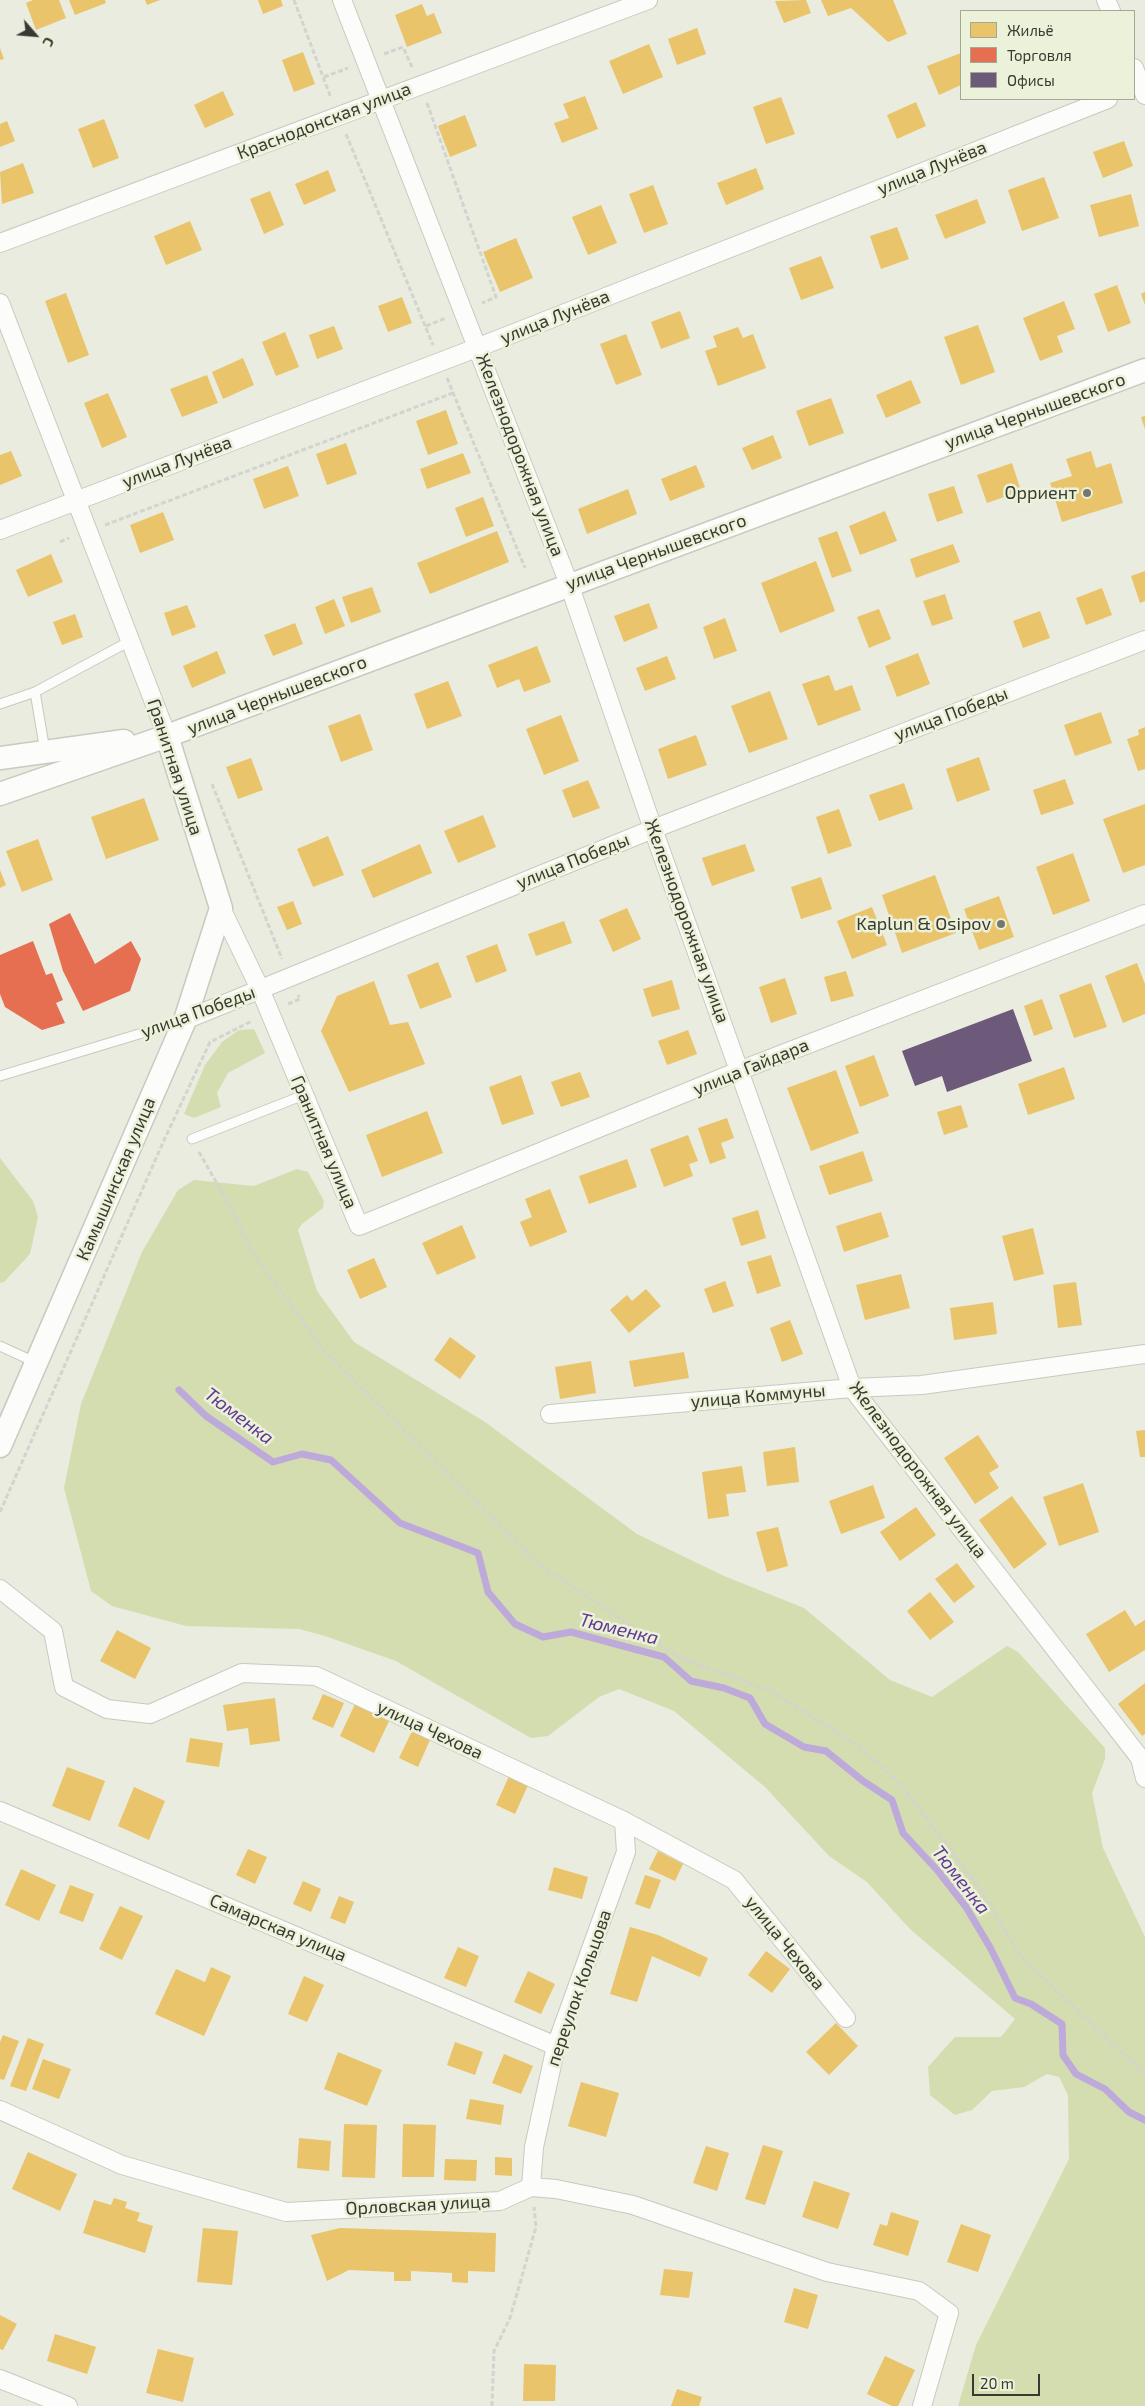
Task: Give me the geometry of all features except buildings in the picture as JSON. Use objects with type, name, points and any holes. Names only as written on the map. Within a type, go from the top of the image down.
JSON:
[{"type":"street","name":"Железнодорожная улица","points":[[342,0],[479,347],[569,584],[653,829],[741,1070],[852,1388],[1140,1758],[1145,1778]]},
{"type":"street","name":"Краснодонская улица","points":[[0,243],[648,0]]},
{"type":"street","points":[[1135,71],[1141,88]]},
{"type":"street","name":"улица Лунёва","points":[[0,530],[479,347],[1105,100]]},
{"type":"street","name":"Гранитная улица","points":[[0,303],[167,736],[220,908],[260,989],[359,1226]]},
{"type":"street","name":"улица Чернышевского","points":[[167,736],[1145,370]]},
{"type":"street","name":"улица Победы","points":[[185,1020],[653,829],[1145,640]]},
{"type":"street","points":[[0,758],[167,736]]},
{"type":"street","points":[[0,794],[167,736]]},
{"type":"street","name":"Камышинская улица","points":[[0,1446],[185,1020],[220,908]]},
{"type":"street","name":"улица Гайдара","points":[[359,1226],[741,1070],[1145,914]]},
{"type":"street","name":"улица Коммуны","points":[[550,1414],[852,1388],[922,1386],[1145,1354]]},
{"type":"street","name":"улица Чехова","points":[[0,1589],[52,1631],[64,1687],[107,1709],[150,1714],[242,1673],[316,1676],[624,1821],[734,1880],[846,2018]]},
{"type":"street","name":"Самарская улица","points":[[0,1811],[556,2046]]},
{"type":"street","name":"переулок Кольцова","points":[[531,2187],[534,2146],[556,2046],[626,1852],[624,1821]]},
{"type":"street","name":"Орловская улица","points":[[0,2110],[122,2165],[286,2212],[500,2200],[531,2187],[556,2189],[633,2205],[827,2272],[918,2291],[949,2313],[922,2406]]},
{"type":"street","points":[[0,2379],[68,2406]]},
{"type":"lane","points":[[0,704],[35,692],[130,641]]},
{"type":"lane","points":[[35,692],[45,751]]},
{"type":"lane","name":"улица Победы","points":[[0,1076],[185,1020]]},
{"type":"lane","points":[[192,1139],[304,1095]]},
{"type":"lane","points":[[0,1346],[37,1363]]},
{"type":"path","points":[[294,0],[338,116],[525,568]]},
{"type":"path","points":[[324,77],[403,46],[420,85],[496,297],[426,326]]},
{"type":"path","points":[[60,542],[453,393]]},
{"type":"path","points":[[0,1512],[100,1284],[210,1042],[300,999],[289,977],[212,784]]},
{"type":"path","points":[[192,1139],[231,1208],[253,1253],[320,1346],[538,1564],[678,1658],[771,1691],[864,1749],[903,1787],[980,1889],[1022,1957],[1145,2074]]},
{"type":"path","points":[[492,2406],[494,2351],[510,2318],[536,2227],[531,2187]]},
{"type":"green space","points":[[254,1029],[265,1053],[228,1073],[217,1093],[221,1107],[194,1118],[184,1114],[205,1065],[222,1042],[239,1030]]},
{"type":"green space","points":[[0,1158],[33,1201],[38,1217],[30,1254],[4,1282],[0,1283]]},
{"type":"green space","points":[[297,1169],[308,1172],[324,1201],[323,1208],[302,1224],[298,1230],[317,1291],[354,1342],[485,1422],[637,1534],[724,1576],[804,1608],[890,1680],[932,1697],[1007,1646],[1018,1652],[1105,1748],[1105,1759],[1092,1793],[1103,1848],[1145,1937],[1145,2406],[958,2406],[976,2345],[1069,2159],[1068,2095],[1059,2077],[1047,2074],[1024,2087],[992,2091],[972,2110],[955,2115],[930,2095],[928,2067],[955,2037],[1001,2037],[1015,2019],[910,1929],[867,1882],[829,1856],[765,1787],[674,1711],[619,1689],[599,1697],[548,1736],[531,1738],[396,1661],[325,1636],[299,1629],[186,1626],[112,1606],[91,1591],[64,1488],[81,1404],[142,1252],[178,1190],[194,1180],[254,1186]]},
{"type":"waterway","name":"Тюменка","points":[[179,1390],[206,1416],[273,1462],[302,1454],[331,1460],[400,1523],[478,1553],[488,1592],[515,1624],[543,1637],[571,1632],[664,1657],[691,1681],[724,1688],[750,1698],[765,1724],[804,1747],[826,1751],[863,1781],[892,1800],[903,1833],[938,1871],[966,1907],[991,1949],[1015,1998],[1031,2004],[1062,2024],[1063,2055],[1076,2074],[1105,2089],[1129,2112],[1145,2120]]},
{"type":"place","name":"Орриент","points":[[1087,493]]},
{"type":"place","name":"Kaplun & Osipov","points":[[1001,924]]}]
